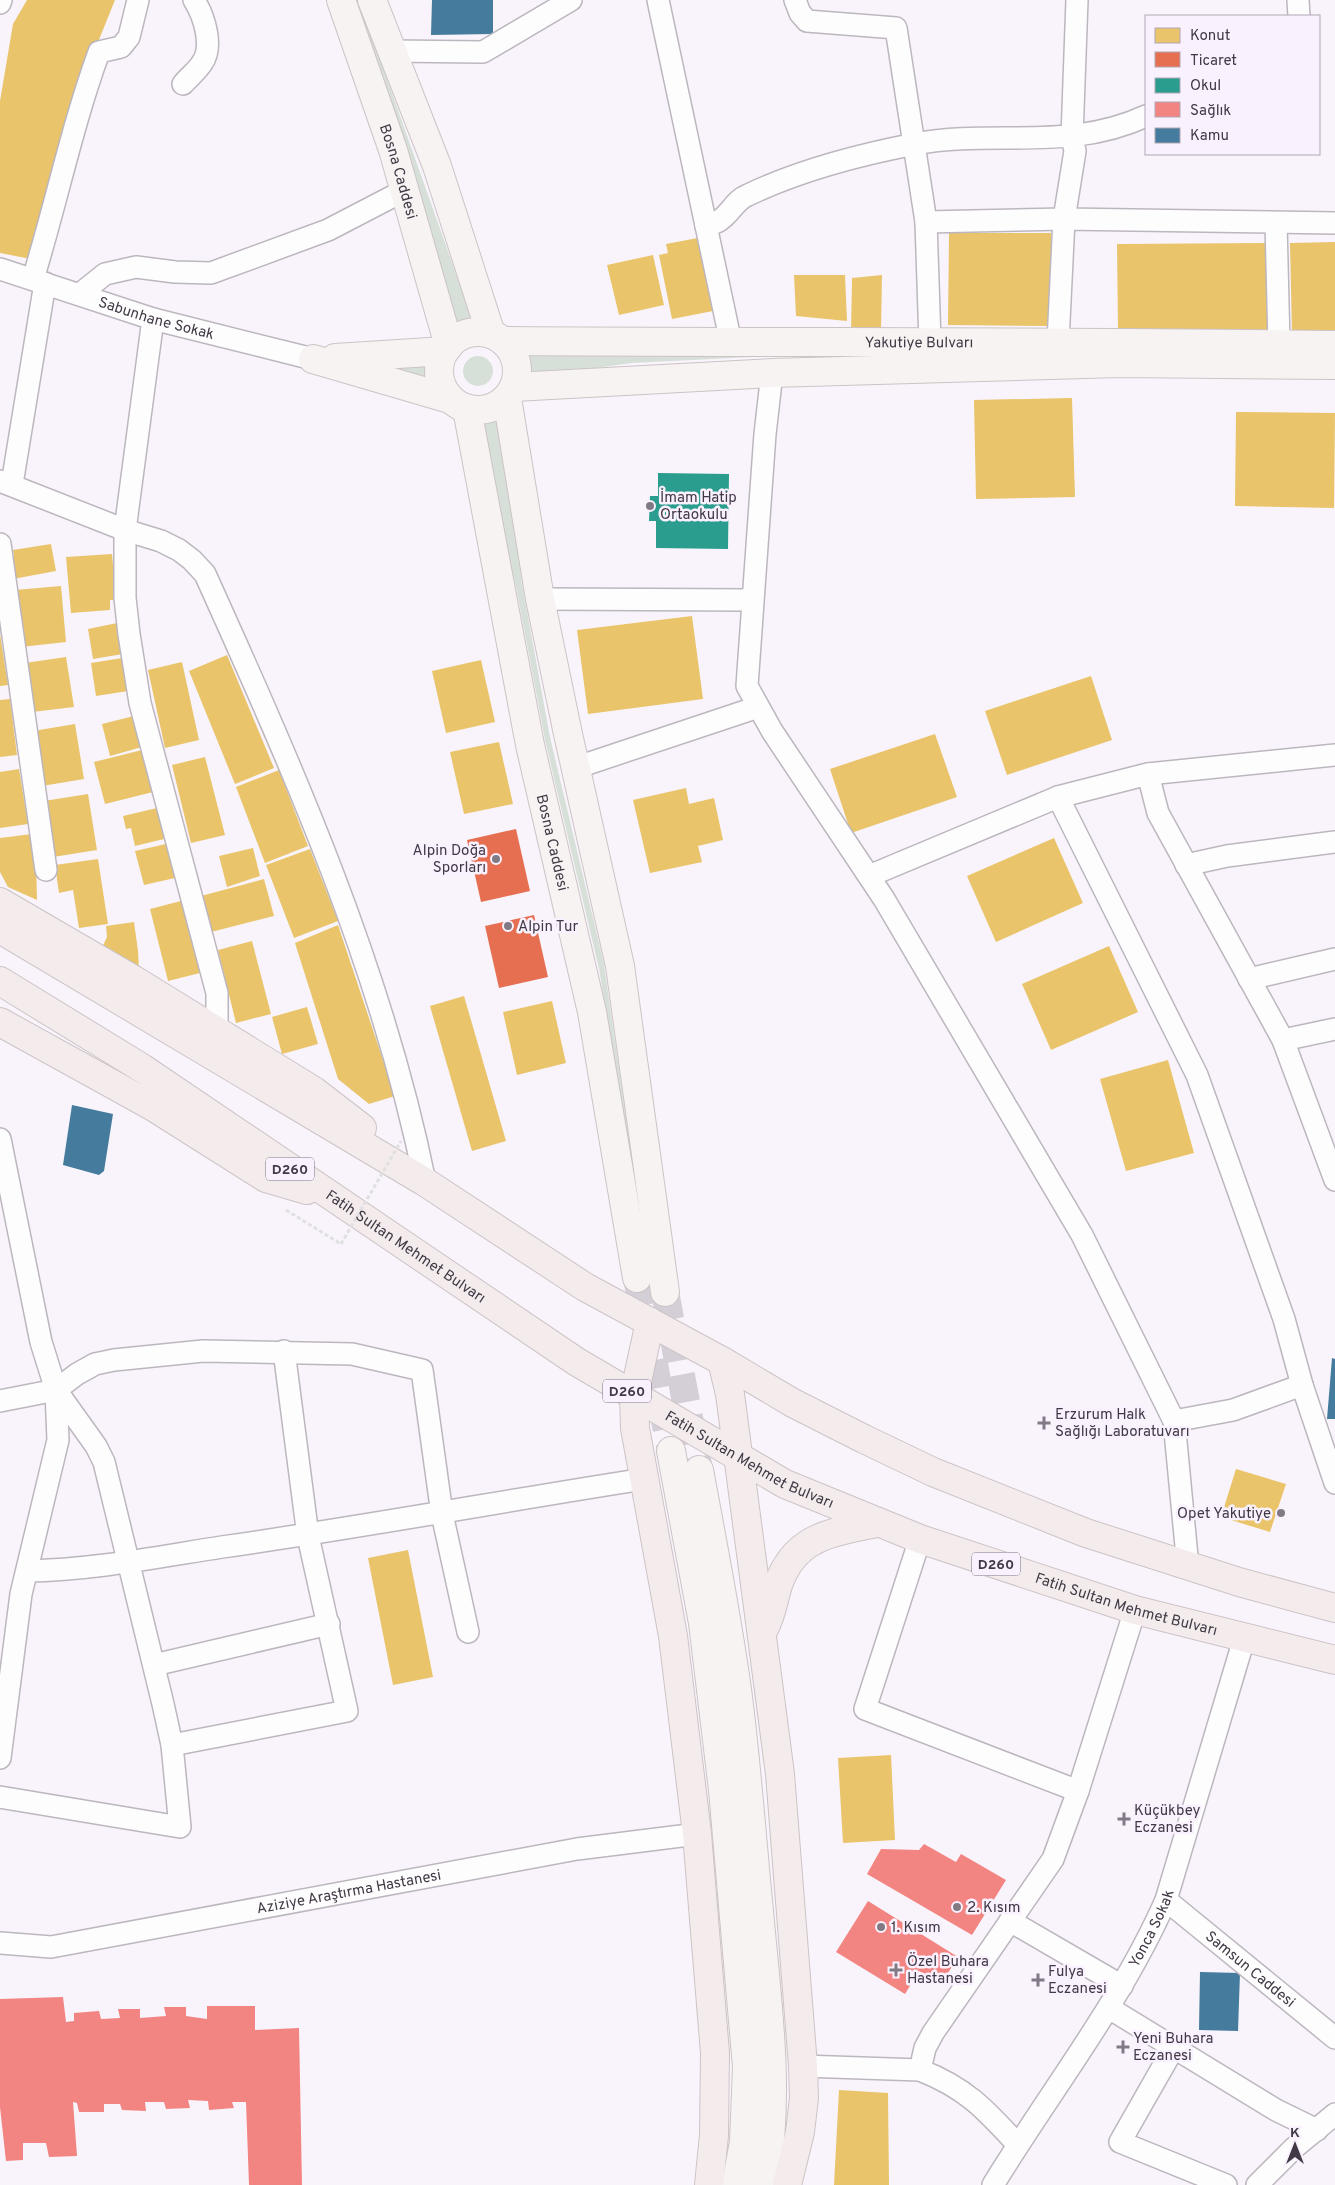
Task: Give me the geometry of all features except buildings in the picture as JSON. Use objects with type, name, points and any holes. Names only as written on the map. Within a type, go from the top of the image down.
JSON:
[{"type":"highway","points":[[0,902],[314,1091],[373,1136],[420,1179]]},
{"type":"highway","points":[[0,929],[420,1179],[585,1287],[722,1361],[793,1403],[933,1472],[1086,1533],[1188,1567],[1334,1604]]},
{"type":"highway","name":"Fatih Sultan Mehmet Bulvarı","points":[[0,981],[142,1068],[539,1338],[784,1484],[876,1523],[920,1539],[1134,1610],[1244,1639],[1335,1660]]},
{"type":"highway","points":[[0,1022],[152,1106],[266,1178],[330,1197]]},
{"type":"highway","points":[[650,1322],[634,1395],[635,1428],[673,1636],[697,1834],[715,2053],[714,2135],[709,2185]]},
{"type":"highway","points":[[722,1361],[730,1394],[780,1774],[804,2098],[800,2132],[787,2185]]},
{"type":"highway","points":[[762,1633],[773,1611],[778,1587],[786,1566],[797,1552],[810,1541],[830,1533],[876,1523]]},
{"type":"main road","name":"Bosna Caddesi","points":[[341,0],[393,150],[447,349]]},
{"type":"main road","points":[[372,0],[390,51],[437,166],[497,338],[511,350],[516,362],[518,375],[511,393],[540,599],[575,768],[620,966],[665,1292]]},
{"type":"main road","points":[[458,404],[443,388],[439,376],[440,363],[447,349],[468,334],[497,338]]},
{"type":"main road","name":"Yakutiye Bulvarı","points":[[497,338],[731,343],[1058,342],[1335,345]]},
{"type":"main road","points":[[313,359],[447,349]]},
{"type":"main road","points":[[313,359],[458,404],[488,409],[511,393]]},
{"type":"main road","name":"Yakutiye Bulvarı","points":[[511,393],[772,373],[1120,363],[1335,365]]},
{"type":"main road","name":"Bosna Caddesi","points":[[458,404],[530,745],[592,1012],[637,1278]]},
{"type":"main road","points":[[671,1451],[707,1650],[724,1790],[747,2067],[744,2142],[736,2185]]},
{"type":"main road","points":[[699,1470],[731,1642],[770,2033],[773,2104],[764,2185]]},
{"type":"street","points":[[138,0],[129,37],[121,47],[99,52],[73,134],[39,281],[6,482],[125,530],[161,541],[179,550],[205,574],[262,700],[344,900],[373,984],[415,1134],[420,1179]]},
{"type":"street","points":[[183,84],[203,62],[208,40],[194,0]]},
{"type":"street","points":[[390,51],[483,52],[571,0]]},
{"type":"street","points":[[658,0],[731,343]]},
{"type":"street","points":[[795,0],[800,13],[807,21],[896,28],[926,222],[930,342]]},
{"type":"street","points":[[1058,342],[1064,219],[1075,151],[1072,137],[1077,0]]},
{"type":"street","points":[[1298,0],[1300,15]]},
{"type":"street","points":[[706,226],[721,220],[733,205],[746,195],[820,166],[913,144],[951,138],[1072,137],[1101,132],[1145,116]]},
{"type":"street","points":[[80,294],[105,274],[136,267],[175,272],[212,273],[328,230],[405,190]]},
{"type":"street","points":[[926,222],[1064,219],[1335,223]]},
{"type":"street","points":[[1276,223],[1279,344]]},
{"type":"street","name":"Sabunhane Sokak","points":[[0,269],[154,319],[313,359]]},
{"type":"street","points":[[154,319],[125,530],[126,598],[133,668],[140,702],[217,994],[219,1008],[217,1031]]},
{"type":"street","points":[[772,373],[752,600],[747,686],[758,706],[869,876],[1082,1235],[1174,1421],[1188,1567]]},
{"type":"street","points":[[0,544],[46,870]]},
{"type":"street","points":[[540,599],[752,600]]},
{"type":"street","points":[[575,768],[758,706]]},
{"type":"street","points":[[869,876],[1058,797],[1148,774],[1335,755]]},
{"type":"street","points":[[1148,774],[1158,813],[1283,1040],[1335,1180]]},
{"type":"street","points":[[1058,797],[1197,1075],[1284,1319],[1302,1385],[1335,1483]]},
{"type":"street","points":[[1186,865],[1227,856],[1334,847]]},
{"type":"street","points":[[1249,979],[1335,959]]},
{"type":"street","points":[[1283,1040],[1335,1029]]},
{"type":"street","points":[[0,1140],[41,1342],[56,1390],[58,1440],[21,1594],[0,1758]]},
{"type":"street","points":[[0,1401],[56,1390],[77,1374],[96,1364],[114,1360],[202,1351],[284,1351],[352,1354],[422,1370],[442,1514],[468,1632]]},
{"type":"street","points":[[172,1745],[347,1711],[308,1536],[284,1351]]},
{"type":"street","points":[[1174,1421],[1234,1410],[1302,1385]]},
{"type":"street","points":[[0,1797],[180,1827],[172,1745],[104,1462],[96,1446],[56,1390]]},
{"type":"street","points":[[26,1571],[128,1562],[308,1536],[644,1479]]},
{"type":"street","points":[[920,1539],[865,1710],[1078,1791]]},
{"type":"street","points":[[920,2070],[926,2048],[933,2033],[1053,1859],[1078,1791],[1134,1610]]},
{"type":"street","points":[[154,1665],[329,1624]]},
{"type":"street","name":"Yonca Sokak","points":[[993,2185],[1109,2008],[1166,1900],[1244,1639]]},
{"type":"street","name":"Aziziye Araştırma Hastanesi","points":[[0,1943],[52,1947],[577,1849],[697,1834]]},
{"type":"street","name":"Samsun Caddesi","points":[[1166,1900],[1332,2029]]},
{"type":"street","points":[[1010,1921],[1122,1986]]},
{"type":"street","points":[[1109,2008],[1173,2049],[1276,2110],[1317,2130]]},
{"type":"street","points":[[1173,2049],[1120,2142],[1226,2185]]},
{"type":"street","points":[[803,2066],[920,2070],[945,2080],[964,2091],[987,2111],[1018,2145]]},
{"type":"street","points":[[1257,2185],[1294,2148],[1335,2114]]},
{"type":"path","points":[[279,1206],[341,1244],[401,1141]]},
{"type":"shaded area","points":[[353,0],[359,0],[472,319],[454,324]]},
{"type":"shaded area","points":[[530,352],[1335,358],[752,357],[632,363],[531,377]]},
{"type":"shaded area","points":[[478,356],[489,360],[493,371],[489,382],[478,386],[467,382],[463,371],[467,360]]},
{"type":"shaded area","points":[[426,362],[428,383],[358,364]]},
{"type":"shaded area","points":[[501,420],[522,584],[550,737],[604,964],[647,1265],[599,969],[545,740],[516,587],[477,422]]},
{"type":"tunnel","points":[[637,1278],[671,1451]]},
{"type":"tunnel","points":[[665,1292],[699,1470]]},
{"type":"place","name":"İmam Hatip Ortaokulu","points":[[650,506]]},
{"type":"place","name":"Alpin Doğa Sporları","points":[[496,859]]},
{"type":"place","name":"Alpin Tur","points":[[508,926]]},
{"type":"place","name":"Erzurum Halk Sağlığı Laboratuvarı","points":[[1044,1423]]},
{"type":"place","name":"Opet Yakutiye","points":[[1281,1513]]},
{"type":"place","name":"Küçükbey Eczanesi","points":[[1124,1819]]},
{"type":"place","name":"2. Kısım","points":[[957,1907]]},
{"type":"place","name":"1. Kısım","points":[[881,1927]]},
{"type":"place","name":"Özel Buhara Hastanesi","points":[[896,1970]]},
{"type":"place","name":"Fulya Eczanesi","points":[[1038,1980]]},
{"type":"place","name":"Yeni Buhara Eczanesi","points":[[1123,2047]]}]
